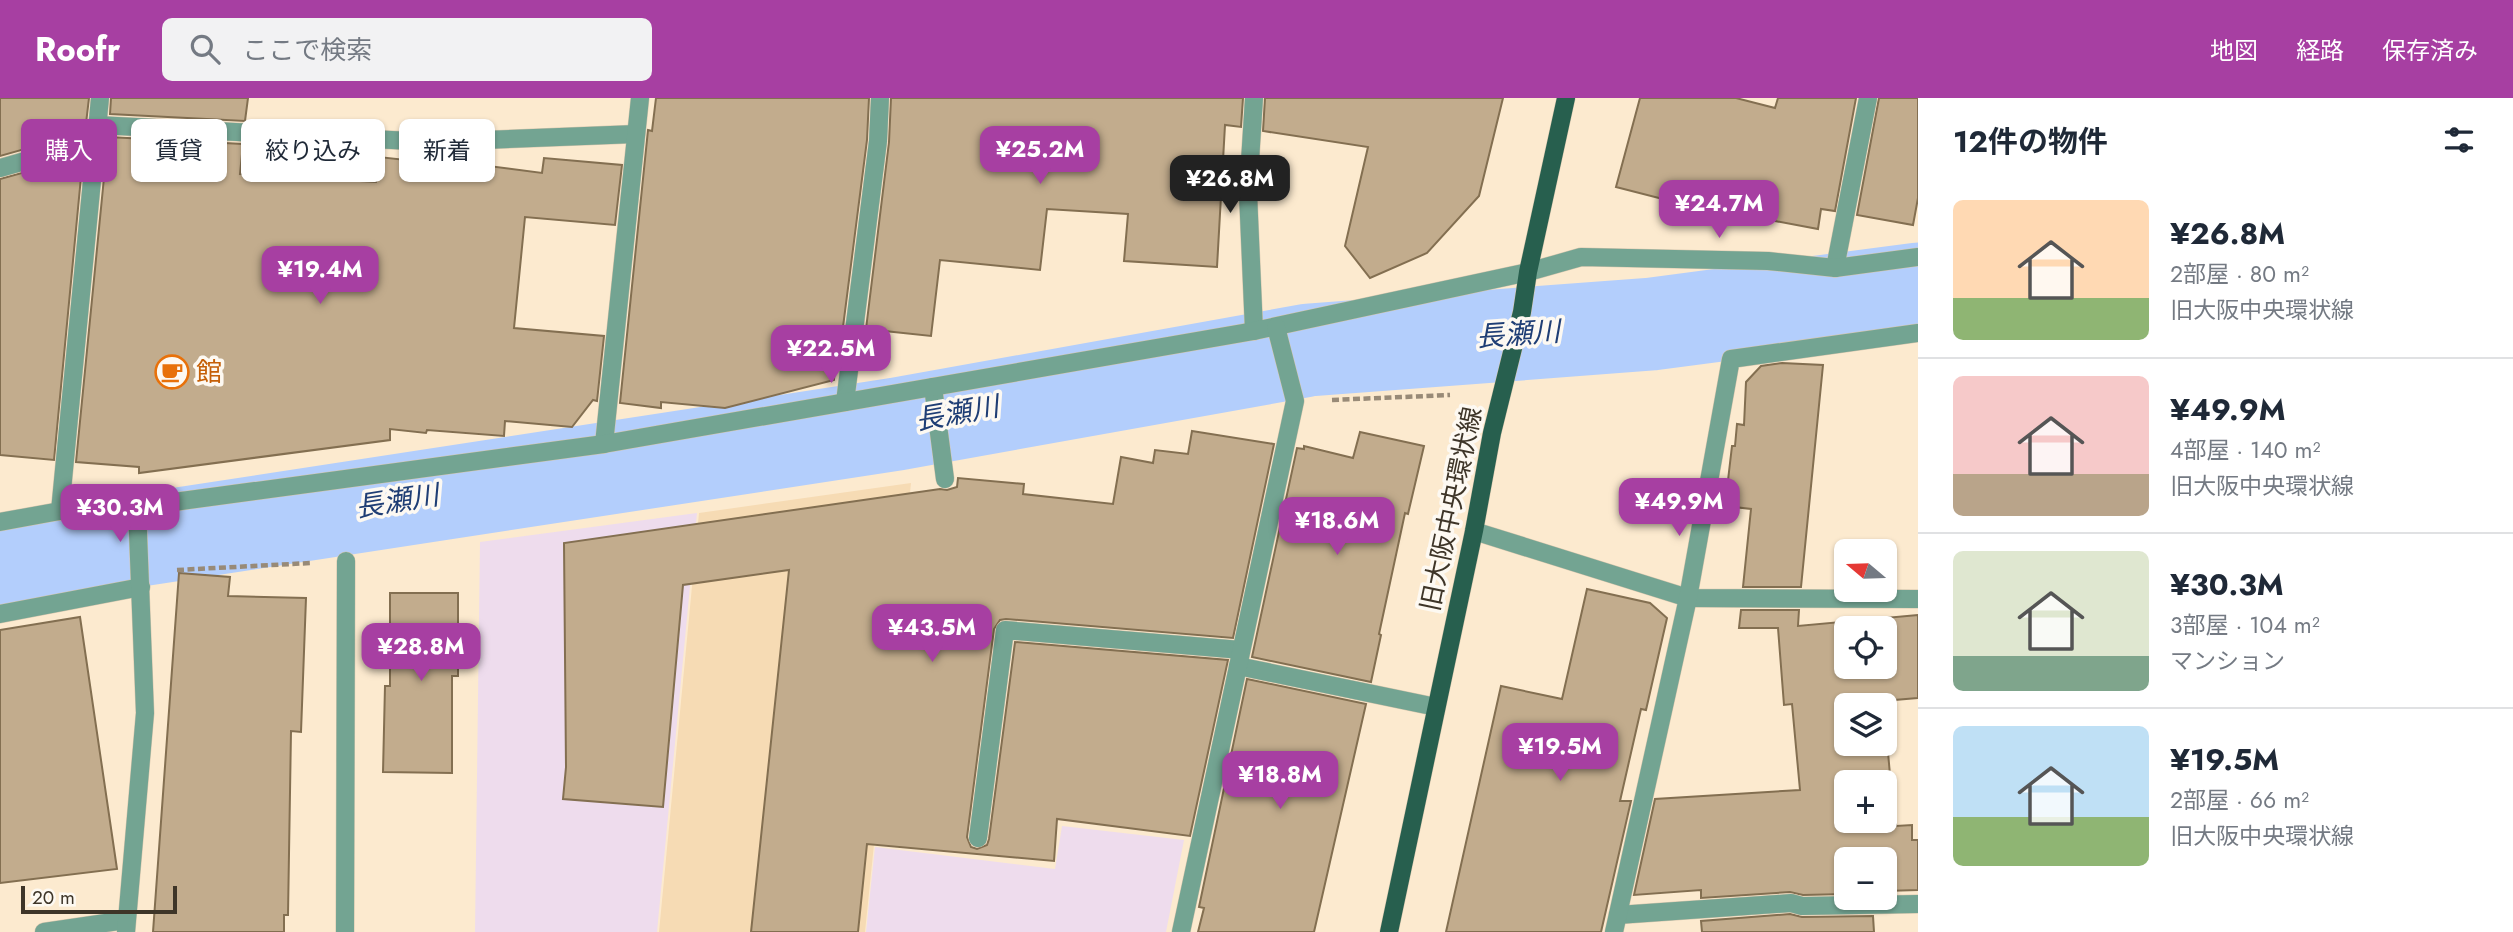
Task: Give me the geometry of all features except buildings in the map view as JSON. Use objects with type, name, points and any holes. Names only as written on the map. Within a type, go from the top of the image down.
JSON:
[{"type":"main road","name":"旧大阪中央環状線","points":[[1389,932],[1474,531],[1492,433],[1522,312],[1528,272],[1566,98]]},
{"type":"street","points":[[98,119],[100,98]]},
{"type":"street","points":[[604,444],[640,98]]},
{"type":"street","points":[[845,402],[878,141],[880,98]]},
{"type":"street","points":[[1254,98],[1248,192],[1254,331]]},
{"type":"street","points":[[1835,268],[1868,98]]},
{"type":"street","points":[[117,134],[431,142],[636,134]]},
{"type":"street","points":[[0,169],[21,161]]},
{"type":"street","points":[[60,510],[91,182]]},
{"type":"street","points":[[0,522],[60,510],[137,514],[604,444],[933,389],[1276,327],[1528,272],[1581,257],[1768,261],[1835,268],[1918,257]]},
{"type":"street","points":[[1181,932],[1294,396],[1276,327]]},
{"type":"street","points":[[1918,333],[1731,359],[1688,598],[1616,923],[1791,903],[1802,906],[1918,904]]},
{"type":"street","points":[[933,389],[945,479]]},
{"type":"street","points":[[44,932],[126,926],[145,713],[137,514]]},
{"type":"street","points":[[1474,531],[1688,598],[1918,600]]},
{"type":"street","points":[[345,932],[346,561]]},
{"type":"street","points":[[0,614],[141,575]]},
{"type":"street","points":[[978,838],[1004,630],[1240,658],[1436,707]]},
{"type":"path","points":[[1294,396],[1450,395]]},
{"type":"path","points":[[141,575],[346,561]]},
{"type":"shaded area","points":[[911,483],[865,932],[659,932],[699,513]]},
{"type":"shaded area","points":[[697,513],[657,932],[475,932],[480,542]]},
{"type":"shaded area","points":[[1062,826],[1184,840],[1166,932],[866,932],[875,847],[1055,869]]},
{"type":"waterway","name":"長瀬川","points":[[0,567],[120,543],[897,424],[1309,350],[1652,324],[1918,289]]},
{"type":"place","name":"館","points":[[172,372]]}]
